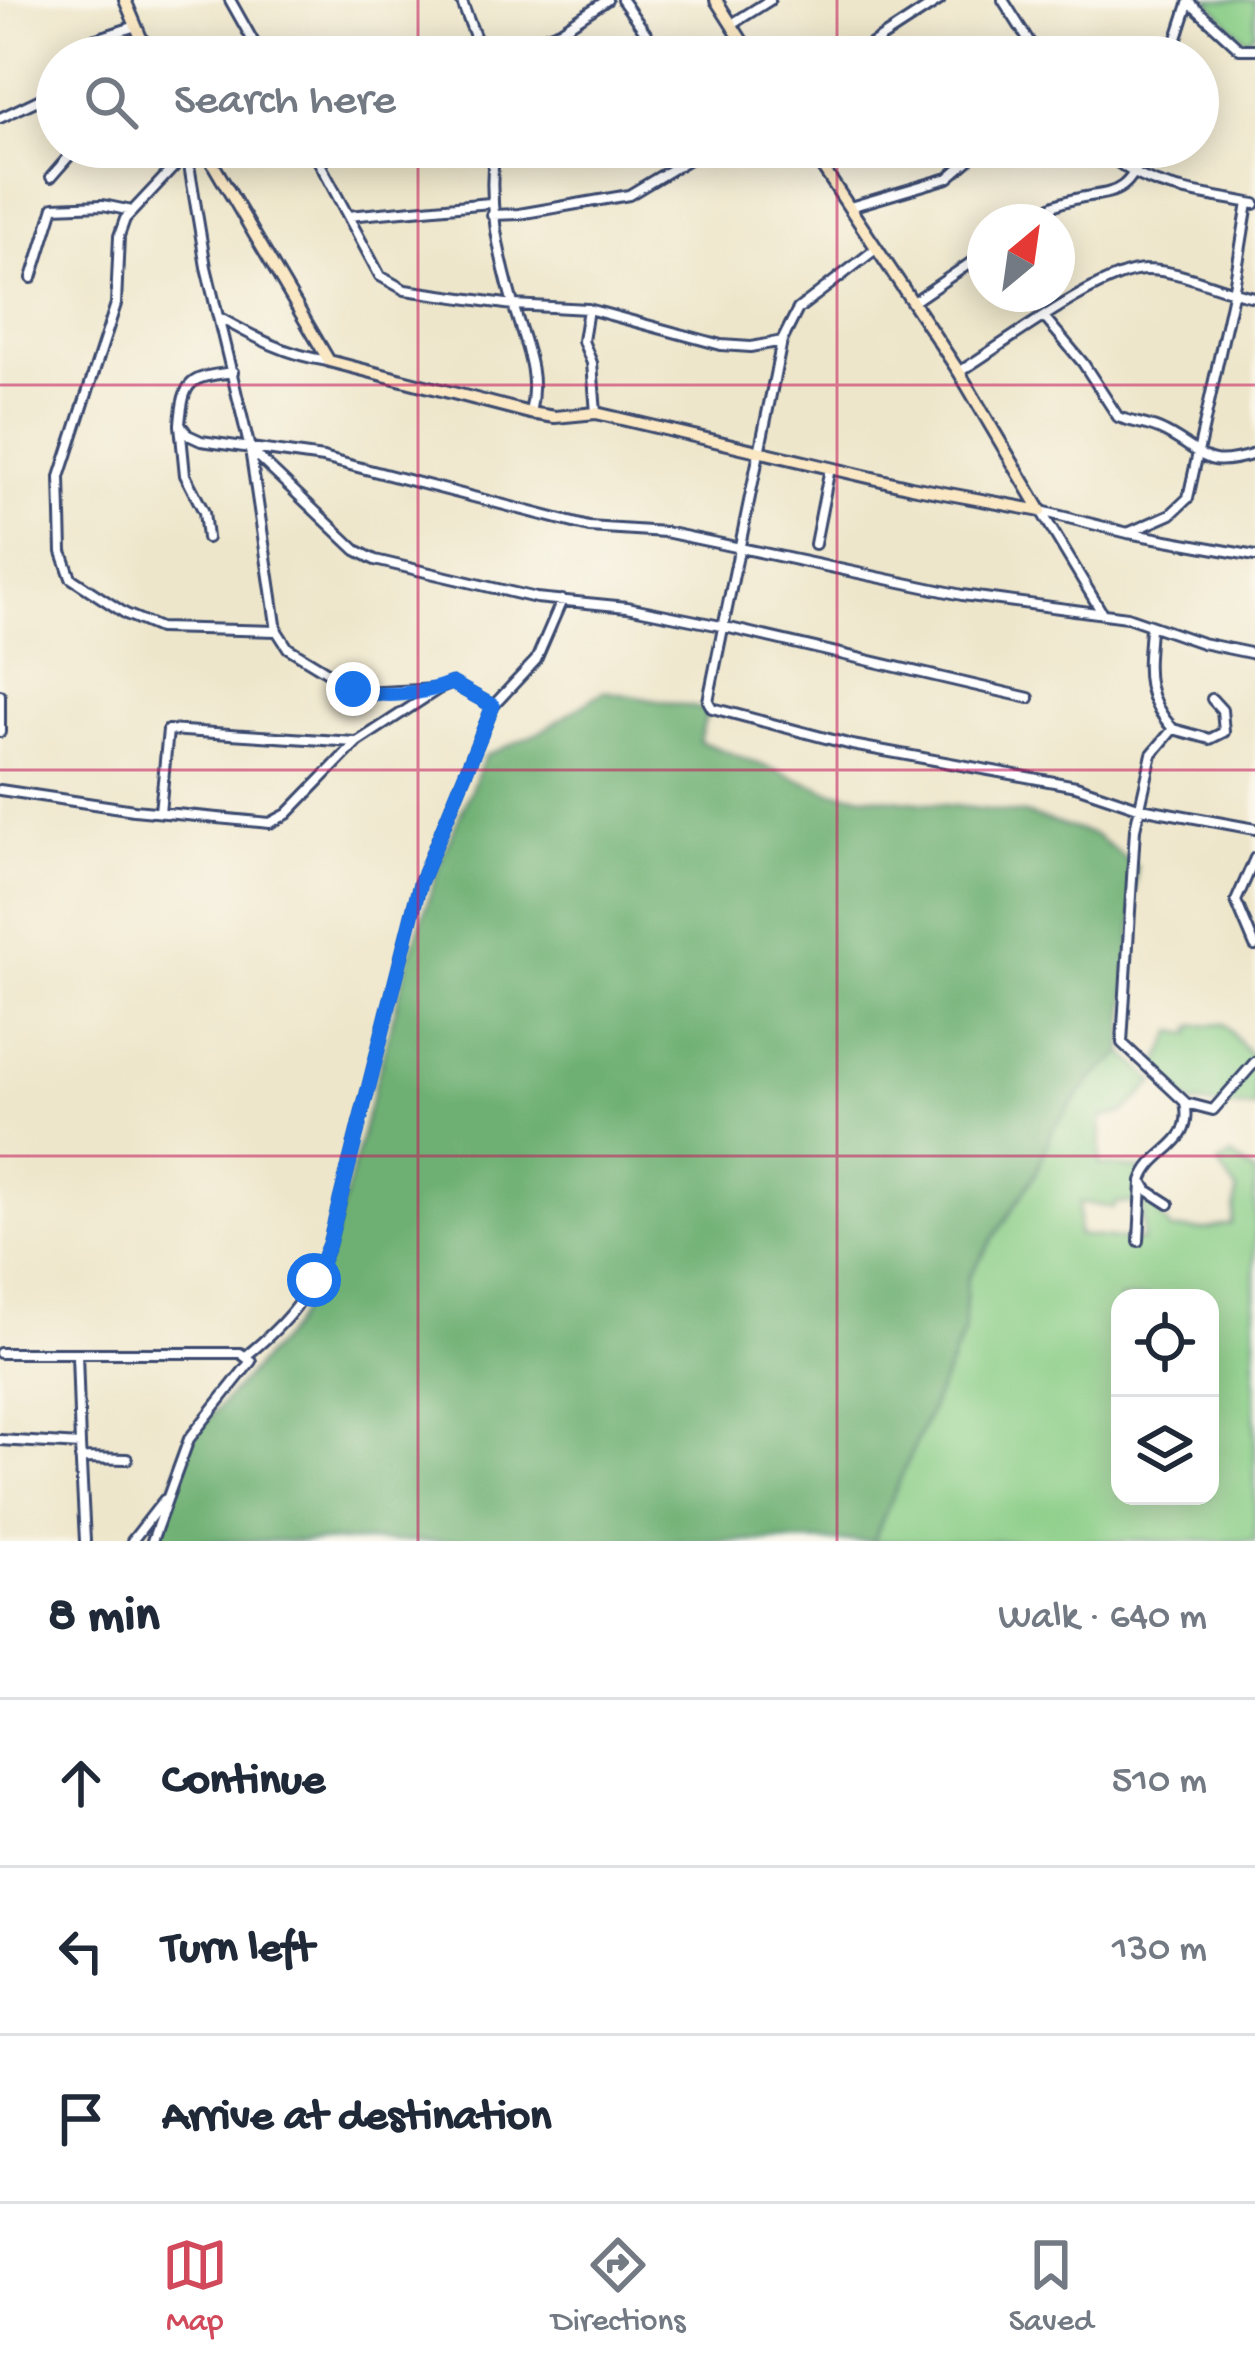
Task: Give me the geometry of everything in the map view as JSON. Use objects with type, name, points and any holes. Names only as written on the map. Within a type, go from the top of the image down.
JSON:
[{"type":"street","points":[[125,0],[140,36]]},
{"type":"street","points":[[230,0],[250,36]]},
{"type":"street","points":[[461,0],[474,36]]},
{"type":"street","points":[[546,36],[607,0]]},
{"type":"street","points":[[622,0],[648,36]]},
{"type":"street","points":[[716,0],[739,36]]},
{"type":"street","points":[[732,24],[770,0]]},
{"type":"street","points":[[884,36],[940,0]]},
{"type":"street","points":[[1003,0],[1026,36]]},
{"type":"street","points":[[1179,36],[1190,2],[1240,49],[1255,49]]},
{"type":"street","points":[[105,36],[136,26]]},
{"type":"street","points":[[0,118],[36,101]]},
{"type":"street","points":[[50,177],[58,168]]},
{"type":"street","points":[[171,168],[132,211],[119,236],[116,304],[60,477],[62,552],[70,578],[126,614],[159,628],[277,632]]},
{"type":"street","points":[[190,168],[206,267],[250,449],[277,632],[288,648],[362,692],[438,689]]},
{"type":"street","points":[[215,168],[329,361]]},
{"type":"street","points":[[322,168],[380,276],[389,284],[513,305],[588,309],[721,345],[751,347],[782,341]]},
{"type":"street","points":[[493,168],[492,215],[513,305],[532,357],[536,390],[530,413]]},
{"type":"street","points":[[492,215],[629,195],[674,168]]},
{"type":"street","points":[[823,168],[959,372],[1102,613]]},
{"type":"street","points":[[850,208],[948,178],[960,168]]},
{"type":"street","points":[[1125,168],[1134,176],[1186,193],[1251,204],[1188,498],[1180,508],[1128,533]]},
{"type":"street","points":[[1059,204],[1123,189],[1137,168]]},
{"type":"street","points":[[348,216],[490,203]]},
{"type":"street","points":[[32,278],[52,209],[103,205],[132,211]]},
{"type":"street","points":[[877,248],[798,309],[782,341],[708,701],[721,713],[852,745],[1076,786],[1141,808],[1255,829]]},
{"type":"street","points":[[912,303],[967,265]]},
{"type":"street","points":[[959,372],[1060,305],[1101,283],[1142,269],[1255,297]]},
{"type":"street","points":[[588,309],[583,341],[592,363],[596,413]]},
{"type":"street","points":[[219,318],[298,357],[530,413],[555,417],[596,413],[1128,533],[1255,556]]},
{"type":"street","points":[[1045,318],[1083,363],[1114,415],[1160,429],[1209,461],[1225,463],[1255,454]]},
{"type":"street","points":[[207,538],[204,512],[185,475],[182,396],[191,382],[233,372]]},
{"type":"street","points":[[180,424],[201,441],[323,458],[589,527],[665,532],[962,595],[1102,613],[1255,654]]},
{"type":"street","points":[[250,449],[364,556],[536,598],[627,607],[721,626],[1029,698]]},
{"type":"street","points":[[815,544],[830,468]]},
{"type":"street","points":[[0,1353],[149,1351],[246,1356],[287,1321],[314,1280],[329,1244],[420,883],[493,706],[536,660],[562,600]]},
{"type":"street","points":[[1150,628],[1146,677],[1158,711],[1173,729],[1210,739],[1224,732],[1222,710],[1212,699]]},
{"type":"street","points":[[0,790],[271,823],[287,814],[357,742],[438,689],[452,683],[493,706]]},
{"type":"street","points":[[0,695],[0,732]]},
{"type":"street","points":[[1173,729],[1152,754],[1131,857],[1122,1043],[1184,1102],[1213,1110],[1255,1062]]},
{"type":"street","points":[[160,812],[168,730],[357,742]]},
{"type":"street","points":[[1255,858],[1236,901],[1255,946]]},
{"type":"street","points":[[1138,1240],[1142,1181],[1153,1162],[1179,1141],[1187,1113],[1184,1102]]},
{"type":"street","points":[[1142,1181],[1147,1190],[1169,1204]]},
{"type":"street","points":[[77,1352],[85,1541]]},
{"type":"street","points":[[152,1541],[189,1439],[250,1367],[246,1356]]},
{"type":"street","points":[[0,1440],[80,1445]]},
{"type":"street","points":[[80,1458],[127,1459]]},
{"type":"street","points":[[132,1541],[169,1493]]},
{"type":"green space","points":[[1207,0],[1255,0],[1255,32],[1246,40]]},
{"type":"green space","points":[[604,691],[708,710],[699,741],[832,792],[1025,814],[1095,835],[1137,867],[1123,1053],[1094,1077],[1054,1127],[1035,1175],[967,1279],[964,1333],[873,1541],[152,1541],[190,1438],[291,1328],[316,1285],[336,1230],[408,961],[443,855],[485,756],[540,732]]},
{"type":"green space","points":[[1224,1024],[1255,1061],[1255,1108],[1192,1104],[1154,1071],[1174,1031],[1191,1034],[1193,1026]]},
{"type":"green space","points":[[1123,1053],[1155,1082],[1124,1113],[1101,1118],[1100,1165],[1140,1169],[1138,1203],[1115,1203],[1114,1208],[1080,1202],[1078,1235],[1142,1241],[1144,1192],[1171,1230],[1232,1224],[1237,1191],[1218,1164],[1231,1155],[1255,1174],[1255,1541],[873,1541],[964,1333],[967,1279],[1035,1175],[1054,1127],[1094,1077]]},
{"type":"route","points":[[314,1280],[329,1244],[420,883],[493,706],[452,683],[438,689],[383,694],[353,689]]}]
